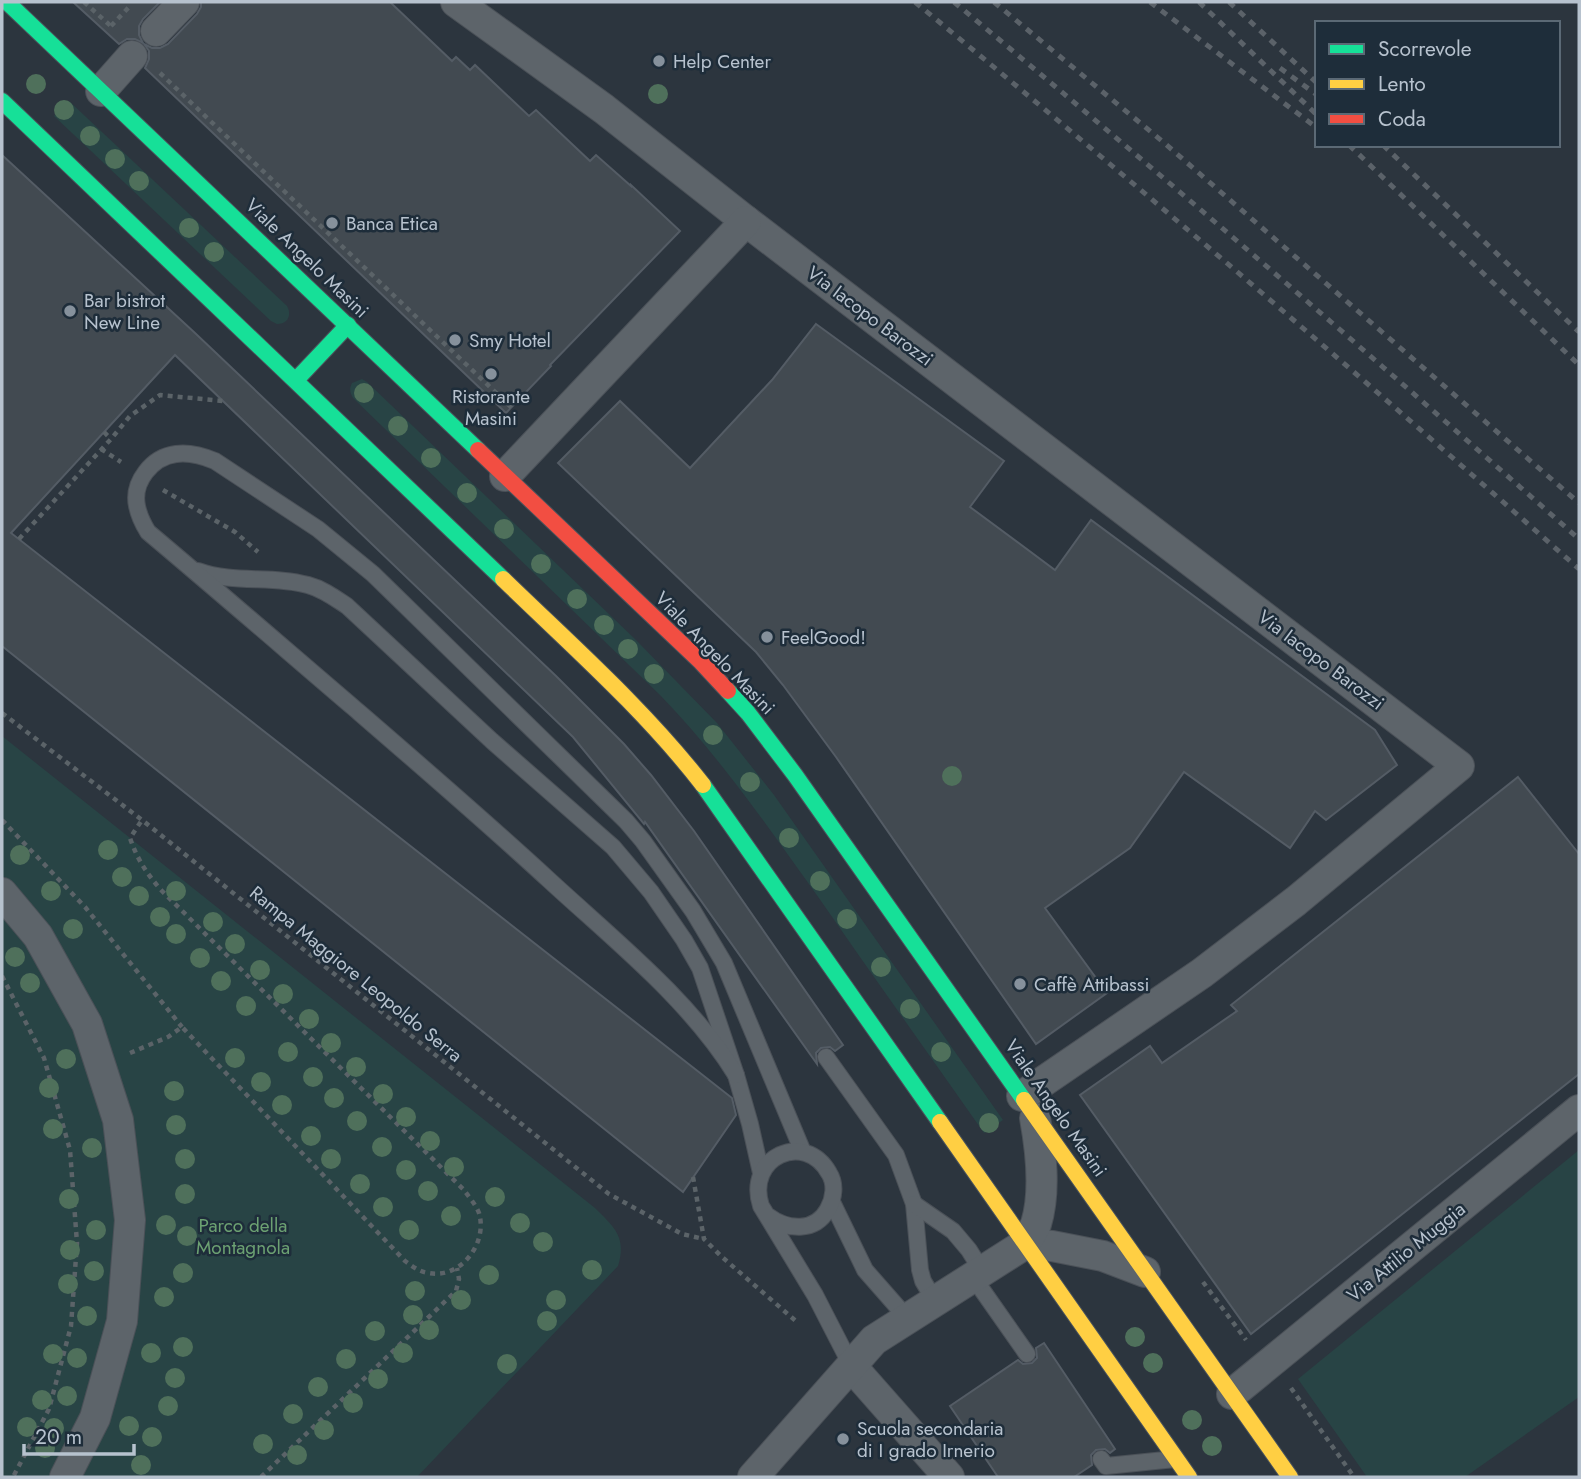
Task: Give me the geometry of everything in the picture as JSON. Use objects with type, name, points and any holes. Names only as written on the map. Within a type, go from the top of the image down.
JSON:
[{"type":"main road","name":"Viale Angelo Masini","points":[[7,2],[701,662],[747,713],[795,775],[1290,1477]]},
{"type":"main road","points":[[2,102],[296,380],[619,690],[664,737],[712,796],[1189,1477]]},
{"type":"main road","points":[[296,380],[348,325]]},
{"type":"street","points":[[156,31],[184,2]]},
{"type":"street","name":"Via Iacopo Barozzi","points":[[456,2],[604,108],[746,221],[1459,766],[1296,901],[1029,1105]]},
{"type":"street","points":[[101,90],[144,63]]},
{"type":"street","points":[[505,476],[746,221]]},
{"type":"street","points":[[2,893],[38,936],[87,1024],[118,1120],[130,1220],[122,1321],[95,1418],[65,1477]]},
{"type":"street","points":[[753,1477],[874,1340],[1025,1244],[1038,1216],[1042,1172],[1041,1152],[1029,1105]]},
{"type":"street","name":"Via Attilio Muggia","points":[[1232,1394],[1579,1110]]},
{"type":"street","points":[[1025,1244],[1052,1246],[1103,1256],[1145,1272]]},
{"type":"street","points":[[852,1367],[949,1477]]},
{"type":"lane","points":[[736,1075],[704,1028],[660,982],[468,805],[148,532],[136,505],[138,487],[142,477],[156,461],[178,453],[204,456],[227,468],[318,529],[373,574],[608,803],[643,841],[708,934],[735,988],[803,1152]]},
{"type":"lane","points":[[192,569],[217,577],[289,581],[329,594],[347,606],[492,741],[613,847],[651,891],[700,968],[736,1075],[761,1173]]},
{"type":"lane","points":[[827,1057],[895,1155],[914,1204],[923,1281],[935,1301]]},
{"type":"lane","points":[[768,1216],[778,1223],[803,1227],[826,1214],[834,1189],[832,1177],[825,1165],[803,1152],[790,1151],[778,1155],[761,1173],[758,1196],[761,1206],[815,1295],[852,1367]]},
{"type":"lane","points":[[832,1202],[865,1270],[908,1319]]},
{"type":"lane","points":[[914,1204],[953,1231],[969,1250],[978,1274],[1027,1354]]},
{"type":"lane","points":[[1101,1459],[1106,1466],[1176,1459]]},
{"type":"path","points":[[85,2],[112,28],[135,2]]},
{"type":"path","points":[[144,63],[512,408]]},
{"type":"path","points":[[19,538],[130,416],[160,396],[223,401]]},
{"type":"path","points":[[104,432],[111,439]]},
{"type":"path","points":[[102,449],[142,477],[235,532],[289,581]]},
{"type":"path","name":"Rampa Maggiore Leopoldo Serra","points":[[2,713],[142,820],[608,1194],[682,1234],[704,1239]]},
{"type":"path","points":[[2,820],[85,907],[183,1027],[405,1261],[418,1270],[431,1274],[457,1268],[472,1254],[481,1234],[479,1212],[464,1190],[162,891],[145,871],[134,852],[130,838],[142,820]]},
{"type":"path","points":[[2,976],[44,1058],[70,1150],[77,1243],[71,1326],[49,1409],[13,1477]]},
{"type":"path","points":[[101,1065],[168,1037],[183,1027]]},
{"type":"path","points":[[693,1177],[704,1239],[800,1325]]},
{"type":"path","points":[[261,1477],[456,1291],[459,1279],[457,1268]]},
{"type":"path","points":[[1284,1378],[1354,1477]]},
{"type":"green space","points":[[69,101],[287,306],[289,313],[286,321],[277,324],[271,321],[54,116]]},
{"type":"green space","points":[[362,379],[636,640],[717,723],[774,795],[1003,1120],[984,1133],[783,848],[704,744],[660,695],[353,398],[350,387],[352,383]]},
{"type":"green space","name":"Parco della Montagnola","points":[[2,736],[595,1208],[617,1233],[621,1247],[618,1266],[417,1477],[2,1477]]},
{"type":"green space","points":[[1579,1150],[1579,1397],[1465,1477],[1367,1477],[1298,1379]]},
{"type":"building","points":[[73,2],[160,2],[139,26],[143,43],[127,39],[119,44]]},
{"type":"building","points":[[201,2],[390,2],[452,61],[456,57],[470,70],[475,65],[529,116],[536,110],[590,161],[596,155],[680,231],[506,413],[145,68],[149,51],[144,44],[160,48],[168,44],[197,14]]},
{"type":"building","points":[[2,155],[195,333],[624,744],[694,831],[843,1045],[835,1051],[830,1047],[821,1048],[816,1053],[817,1064],[645,822],[644,824],[573,737],[175,355],[11,533],[732,1098],[736,1115],[683,1192],[2,646]]},
{"type":"building","points":[[816,324],[1004,461],[970,507],[1055,570],[1091,520],[1375,730],[1397,765],[1326,820],[1315,811],[1290,848],[1184,772],[1130,848],[1045,908],[1107,993],[1036,1044],[836,757],[756,652],[558,463],[620,401],[690,468],[772,380]]},
{"type":"building","points":[[1518,777],[1579,854],[1579,1074],[1251,1334],[1080,1095],[1150,1046],[1162,1063],[1237,1011],[1231,1005]]},
{"type":"building","points":[[1044,1343],[1115,1449],[1110,1453],[1105,1449],[1096,1450],[1091,1455],[1092,1465],[1074,1477],[998,1477],[950,1406],[1018,1360],[1023,1364],[1032,1363],[1037,1358],[1036,1348]]},
{"type":"railway","points":[[915,2],[1250,282],[1579,569]]},
{"type":"railway","points":[[954,2],[1268,268],[1579,539]]},
{"type":"railway","points":[[994,2],[1162,141],[1579,503]]},
{"type":"railway","points":[[1150,2],[1315,126]]},
{"type":"railway","points":[[1199,2],[1315,113]]},
{"type":"railway","points":[[1229,2],[1315,81]]},
{"type":"railway","points":[[1280,68],[1315,94]]},
{"type":"railway","points":[[1351,147],[1579,365]]},
{"type":"railway","points":[[1385,147],[1579,332]]},
{"type":"traffic: fast","points":[[7,2],[478,450]]},
{"type":"traffic: fast","points":[[2,101],[503,579]]},
{"type":"traffic: fast","points":[[296,380],[348,325]]},
{"type":"traffic: fast","points":[[728,691],[795,775],[1024,1100]]},
{"type":"traffic: fast","points":[[703,785],[940,1122]]},
{"type":"traffic: slow","points":[[503,579],[632,704],[703,785]]},
{"type":"traffic: slow","points":[[1024,1100],[1290,1477]]},
{"type":"traffic: slow","points":[[940,1122],[1189,1477]]},
{"type":"traffic: jam","points":[[478,450],[701,662],[728,691]]},
{"type":"place","name":"Help Center","points":[[659,61]]},
{"type":"place","name":"Banca Etica","points":[[332,223]]},
{"type":"place","name":"Bar bistrot New Line","points":[[70,311]]},
{"type":"place","name":"Smy Hotel","points":[[455,340]]},
{"type":"place","name":"Ristorante Masini","points":[[491,374]]},
{"type":"place","name":"FeelGood!","points":[[767,637]]},
{"type":"place","name":"Caffè Attibassi","points":[[1020,984]]},
{"type":"place","name":"Scuola secondaria di I grado Irnerio","points":[[843,1439]]}]
